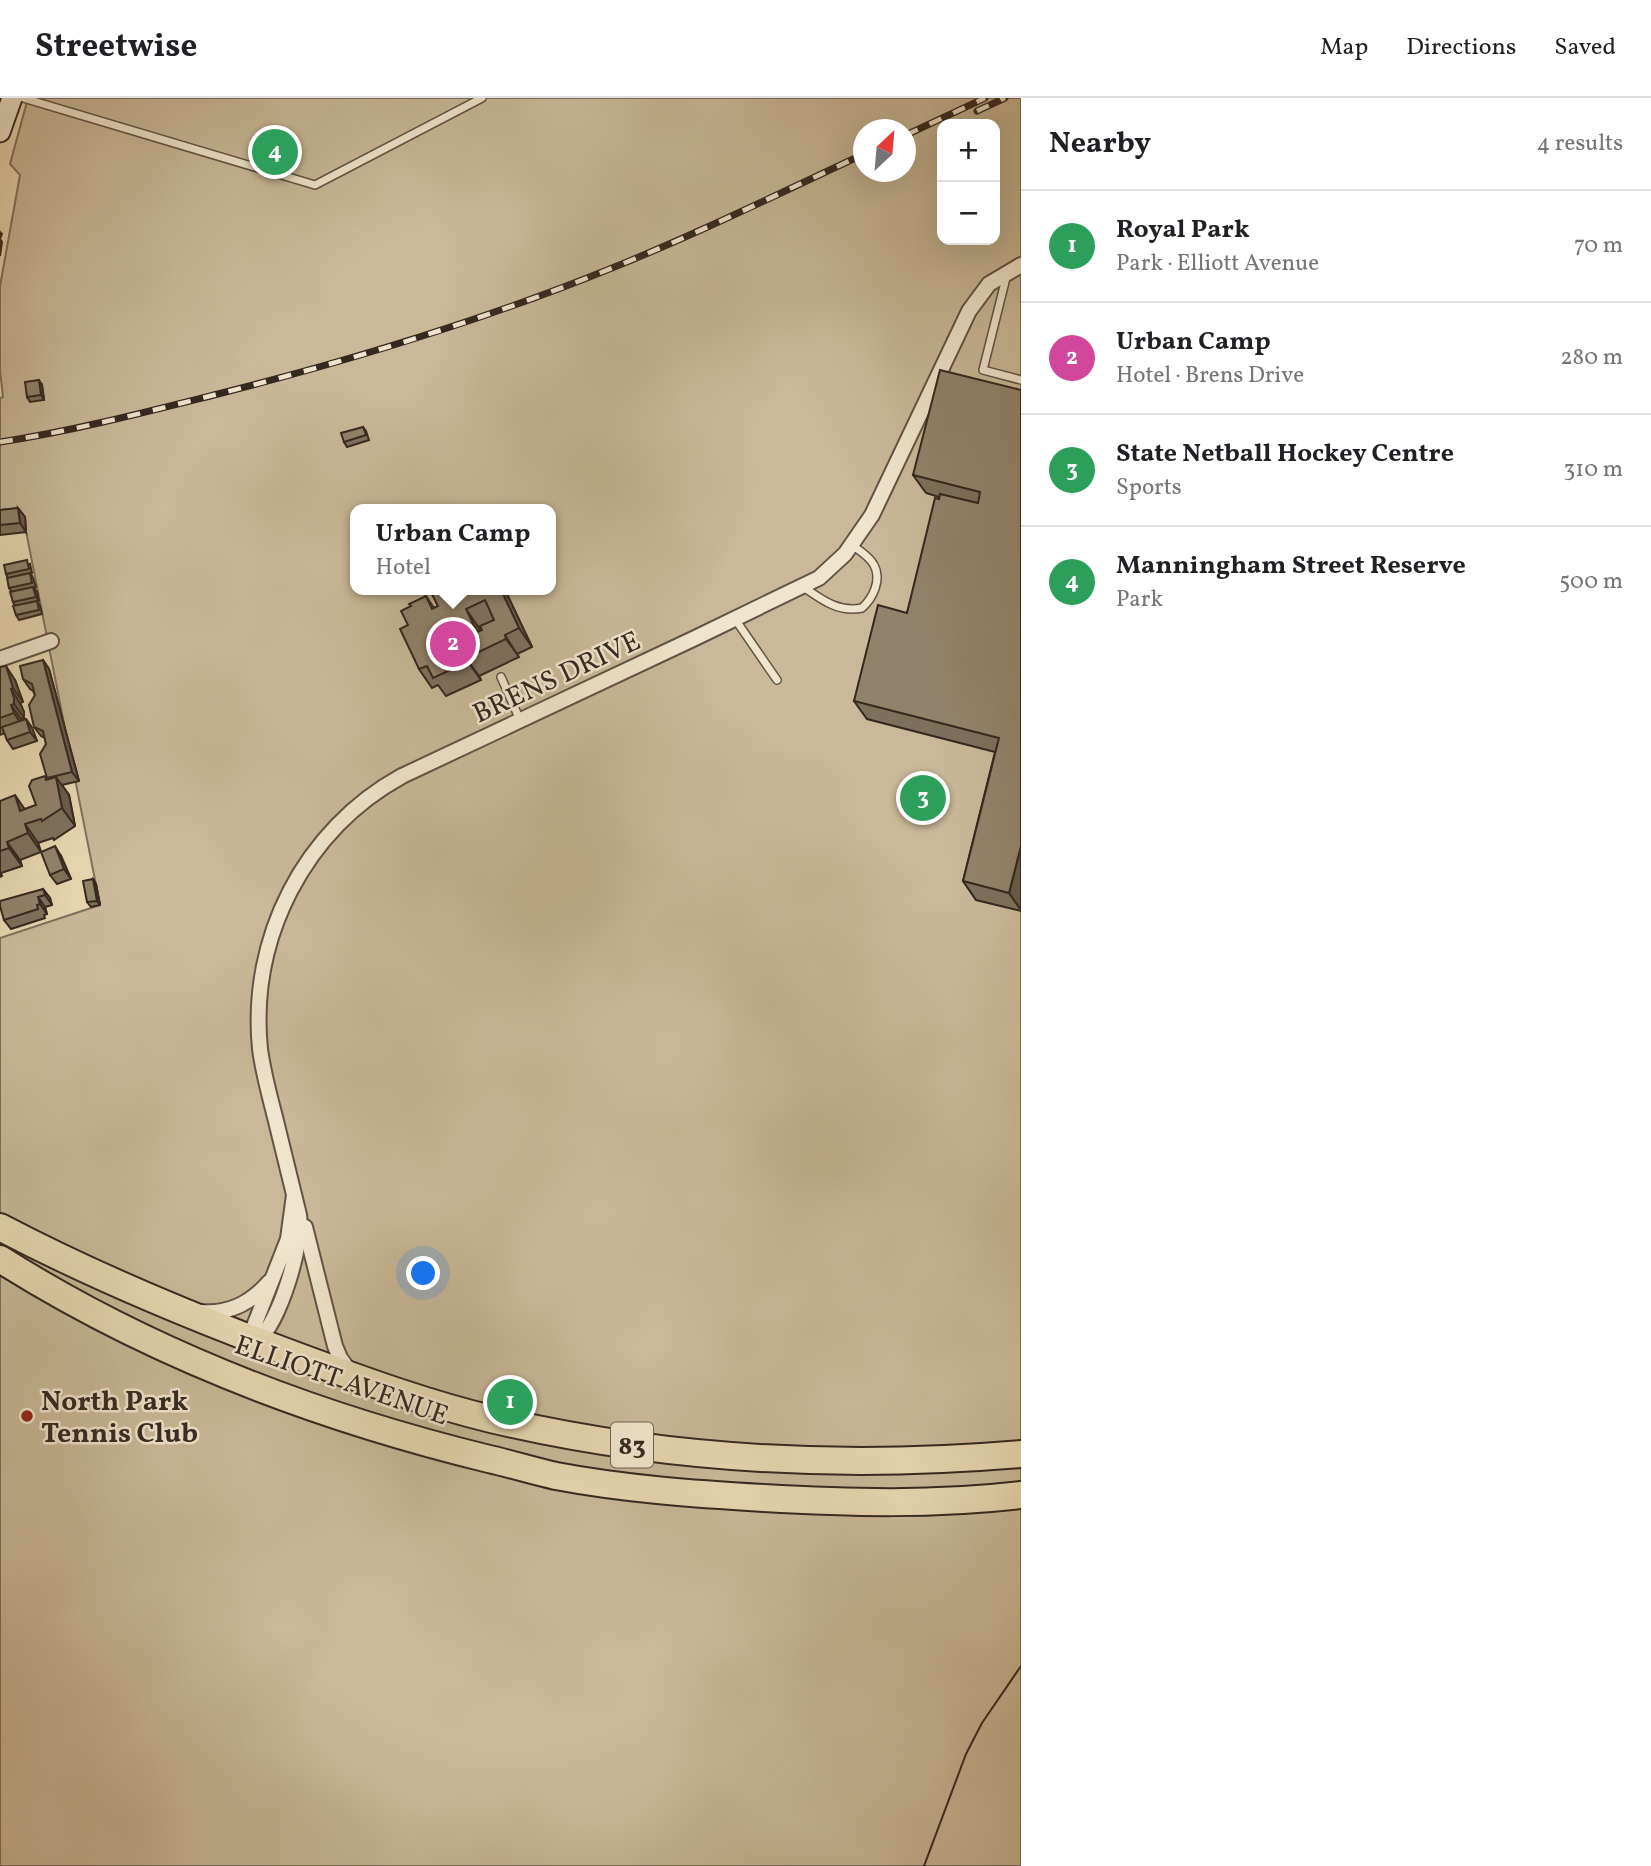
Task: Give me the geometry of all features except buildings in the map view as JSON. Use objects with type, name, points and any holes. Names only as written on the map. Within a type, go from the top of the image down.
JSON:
[{"type":"highway","name":"ELLIOTT AVENUE","points":[[0,1227],[103,1277],[257,1341],[355,1377],[490,1419],[654,1448],[738,1457],[819,1461],[935,1461],[1021,1454]]},
{"type":"highway","name":"ELLIOTT AVENUE","points":[[0,1259],[45,1288],[132,1334],[239,1380],[321,1411],[408,1439],[556,1476],[662,1491],[821,1502],[938,1501],[1021,1495]]},
{"type":"highway","points":[[239,1380],[257,1341]]},
{"type":"street","points":[[0,132],[12,98]]},
{"type":"street","name":"BRENS DRIVE","points":[[257,1341],[267,1331],[297,1253],[301,1228],[260,1045],[259,1015],[263,972],[270,940],[281,910],[312,856],[333,830],[360,804],[402,776],[819,578],[845,554],[872,515],[969,311],[989,284],[1021,265]]},
{"type":"street","points":[[0,659],[51,641]]},
{"type":"street","points":[[295,1199],[335,1346],[340,1358],[355,1377]]},
{"type":"street","name":"BRENS DRIVE","points":[[257,1341],[254,1326],[288,1239],[295,1199]]},
{"type":"street","points":[[144,1294],[192,1311],[221,1312],[237,1308],[250,1300],[275,1273]]},
{"type":"lane","points":[[23,98],[315,185],[482,98]]},
{"type":"lane","points":[[1007,273],[983,370],[1021,380]]},
{"type":"lane","points":[[802,586],[831,605],[849,610],[862,608],[873,594],[878,579],[874,564],[852,544]]},
{"type":"lane","points":[[735,618],[777,680]]},
{"type":"lane","points":[[502,677],[520,720]]},
{"type":"shaded area","points":[[28,98],[1021,98],[1021,1866],[0,1866],[0,938],[100,905],[23,516],[0,519],[0,398],[3,397],[0,370],[0,286],[20,175],[10,164]]},
{"type":"tram line","points":[[924,1866],[966,1754],[982,1723],[1021,1666]]},
{"type":"railway","points":[[916,130],[985,98]]},
{"type":"railway","points":[[977,111],[1005,98]]},
{"type":"railway","points":[[0,442],[82,427],[218,394],[368,353],[466,322],[644,255],[853,159]]},
{"type":"place","name":"Manningham Street Reserve","points":[[275,152]]},
{"type":"place","name":"Urban Camp","points":[[453,644]]},
{"type":"place","name":"State Netball Hockey Centre","points":[[923,798]]},
{"type":"place","name":"Royal Park","points":[[510,1402]]},
{"type":"place","name":"North Park Tennis Club","points":[[27,1416]]}]
